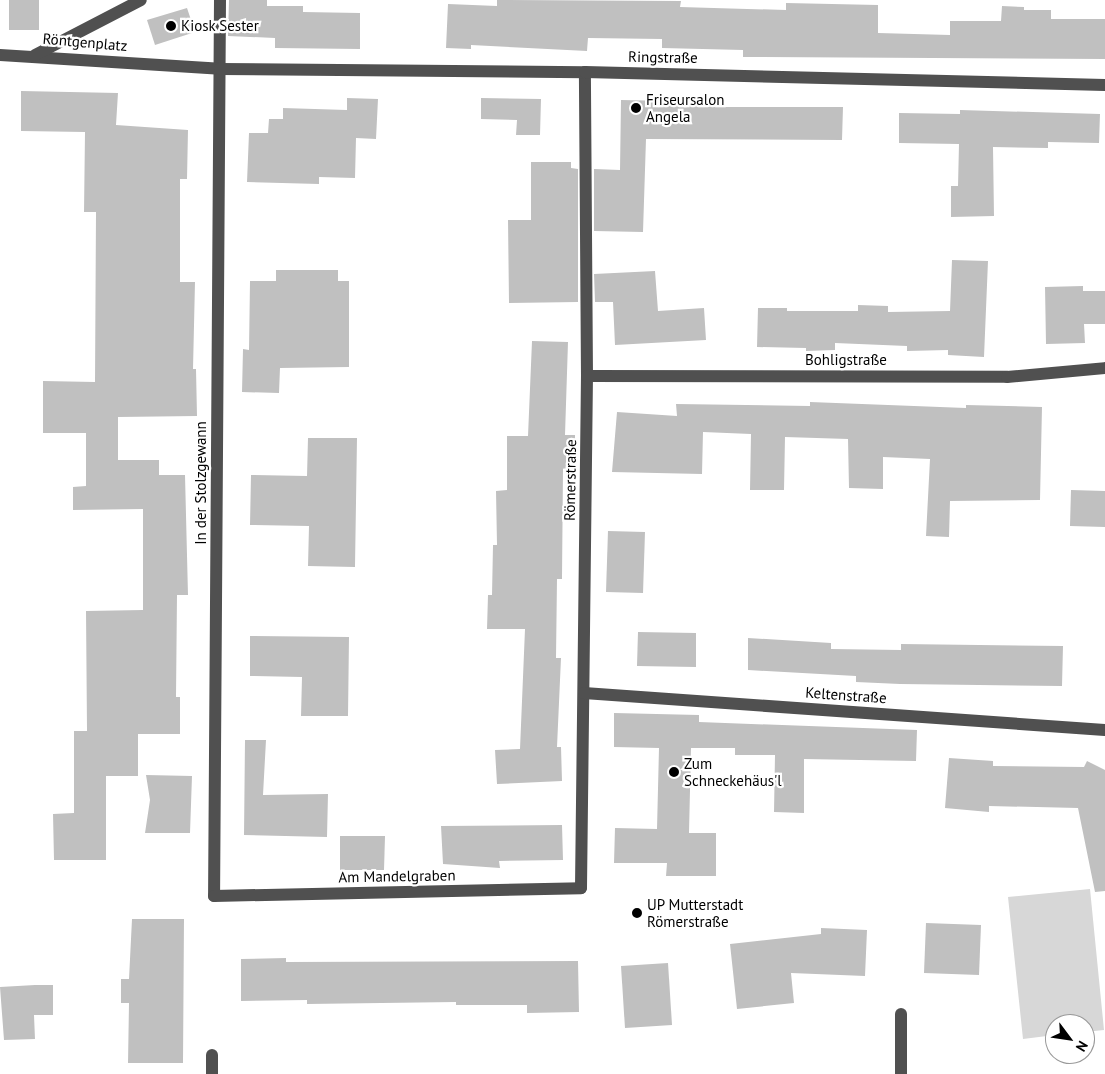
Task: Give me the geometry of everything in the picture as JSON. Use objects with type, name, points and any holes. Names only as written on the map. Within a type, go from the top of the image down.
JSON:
[{"type":"street","name":"Röntgenplatz","points":[[34,55],[141,0]]},
{"type":"street","name":"In der Stolzgewann","points":[[214,896],[220,0]]},
{"type":"street","points":[[0,55],[34,55]]},
{"type":"street","name":"Röntgenplatz","points":[[34,55],[220,69]]},
{"type":"street","name":"Ringstraße","points":[[220,69],[585,72],[1105,85]]},
{"type":"street","name":"Römerstraße","points":[[581,888],[587,376],[585,72]]},
{"type":"street","name":"Bohligstraße","points":[[587,376],[1007,377],[1105,368]]},
{"type":"street","name":"Keltenstraße","points":[[584,693],[1105,730]]},
{"type":"street","name":"Am Mandelgraben","points":[[214,896],[581,888]]},
{"type":"street","points":[[901,1014],[901,1074]]},
{"type":"street","points":[[212,1056],[212,1074]]},
{"type":"shaded area","points":[[1090,889],[1104,1030],[1095,1031],[1095,1014],[1045,1014],[1045,1036],[1023,1039],[1008,897]]},
{"type":"building","points":[[9,0],[39,0],[39,30],[9,30]]},
{"type":"building","points":[[229,0],[267,0],[267,6],[303,6],[303,12],[360,13],[360,49],[275,48],[275,38],[228,36]]},
{"type":"building","points":[[497,0],[681,1],[680,7],[786,10],[786,3],[878,5],[878,33],[950,35],[950,21],[1001,21],[1002,6],[1024,7],[1024,10],[1051,10],[1051,19],[1105,19],[1105,59],[743,57],[743,50],[662,48],[662,39],[588,38],[587,51],[471,45],[471,49],[446,48],[448,4],[497,6]]},
{"type":"building","name":"Kiosk Sester","points":[[187,8],[195,32],[155,45],[147,20]]},
{"type":"building","points":[[21,91],[118,93],[116,125],[188,130],[187,179],[180,179],[180,282],[195,282],[193,369],[196,369],[197,416],[118,417],[118,460],[159,460],[159,475],[185,475],[188,595],[177,595],[176,697],[180,697],[180,734],[138,734],[138,776],[106,776],[106,860],[54,860],[53,814],[74,813],[74,731],[87,731],[86,611],[143,610],[143,509],[73,510],[73,487],[86,486],[86,433],[43,433],[43,381],[95,382],[96,212],[84,212],[85,132],[21,131]]},
{"type":"building","points":[[347,98],[378,99],[376,139],[356,138],[355,178],[319,177],[319,184],[247,182],[249,133],[268,133],[269,119],[283,119],[283,108],[347,110]]},
{"type":"building","points":[[481,98],[541,99],[540,135],[516,135],[517,120],[481,119]]},
{"type":"building","points":[[621,100],[722,102],[722,107],[843,107],[842,140],[646,139],[643,232],[594,231],[594,169],[620,170]]},
{"type":"building","points":[[960,110],[1100,114],[1099,143],[1048,142],[1048,148],[993,147],[994,216],[951,217],[951,186],[958,186],[959,144],[899,143],[899,113],[960,114]]},
{"type":"building","points":[[531,162],[571,162],[571,168],[578,169],[578,302],[509,303],[508,220],[531,220]]},
{"type":"building","points":[[952,260],[988,261],[984,357],[948,355],[948,350],[907,351],[907,346],[835,343],[835,350],[806,351],[806,348],[757,347],[758,308],[787,308],[787,311],[858,311],[858,305],[888,306],[888,312],[950,311]]},
{"type":"building","points":[[276,270],[338,270],[338,281],[349,281],[349,367],[280,368],[279,393],[242,392],[243,349],[249,350],[250,281],[276,281]]},
{"type":"building","points":[[655,271],[658,311],[704,308],[706,340],[615,345],[613,302],[595,302],[594,274]]},
{"type":"building","points":[[1083,286],[1083,291],[1105,291],[1105,324],[1084,324],[1085,343],[1046,344],[1045,287]]},
{"type":"building","points":[[532,341],[568,342],[565,435],[575,435],[575,469],[563,469],[562,579],[557,579],[556,658],[561,658],[557,747],[561,747],[562,781],[497,784],[495,750],[520,749],[525,629],[487,629],[488,595],[492,595],[493,545],[497,545],[496,491],[507,490],[507,436],[528,436]]},
{"type":"building","points":[[810,402],[966,408],[966,405],[1042,407],[1040,500],[950,501],[949,537],[926,536],[930,459],[883,457],[883,489],[849,488],[848,439],[785,437],[784,490],[750,490],[751,434],[703,432],[702,474],[612,472],[617,412],[677,416],[676,404],[810,406]]},
{"type":"building","points":[[308,438],[357,438],[355,567],[308,566],[309,526],[250,525],[251,475],[307,476]]},
{"type":"building","points":[[1071,490],[1105,491],[1105,527],[1070,526]]},
{"type":"building","points":[[608,531],[645,532],[643,593],[606,592]]},
{"type":"building","points":[[638,632],[696,633],[696,667],[637,666]]},
{"type":"building","points":[[250,636],[349,637],[348,716],[301,716],[302,677],[250,676]]},
{"type":"building","points":[[748,638],[831,643],[831,649],[901,650],[901,644],[1063,646],[1062,686],[856,682],[856,676],[748,670]]},
{"type":"building","points":[[614,713],[699,715],[699,722],[917,730],[916,761],[804,759],[804,813],[774,812],[775,755],[735,755],[735,748],[691,748],[689,833],[716,833],[716,876],[666,876],[667,863],[614,863],[615,828],[657,829],[659,748],[614,747]]},
{"type":"building","points":[[245,740],[266,740],[263,795],[328,794],[327,837],[244,835]]},
{"type":"building","points":[[949,758],[993,761],[993,766],[1084,767],[1087,761],[1105,770],[1105,891],[1095,892],[1078,808],[989,806],[989,812],[945,808]]},
{"type":"building","points":[[146,775],[192,776],[190,833],[145,833],[150,800]]},
{"type":"building","points":[[562,825],[563,860],[499,861],[500,868],[443,864],[441,826]]},
{"type":"building","points":[[340,836],[385,836],[384,870],[340,870]]},
{"type":"building","points":[[132,919],[184,919],[183,1063],[128,1063],[129,1003],[121,1003],[121,979],[129,979]]},
{"type":"building","points":[[926,923],[981,925],[979,975],[924,973]]},
{"type":"building","points":[[821,928],[867,930],[865,976],[791,973],[794,1003],[737,1009],[730,944],[821,934]]},
{"type":"building","points":[[286,958],[286,962],[578,961],[579,1012],[527,1013],[527,1005],[456,1005],[456,1002],[307,1004],[307,1000],[241,1001],[241,959]]},
{"type":"building","points":[[668,963],[672,1025],[625,1028],[621,966]]},
{"type":"building","points":[[53,985],[53,1015],[34,1015],[35,1039],[4,1040],[0,987]]},
{"type":"place","name":"Kiosk Sester","points":[[171,26]]},
{"type":"place","name":"Friseursalon Angela","points":[[636,108]]},
{"type":"place","name":"Zum Schneckehäus'l","points":[[674,772]]},
{"type":"place","name":"UP Mutterstadt Römerstraße","points":[[637,913]]}]
